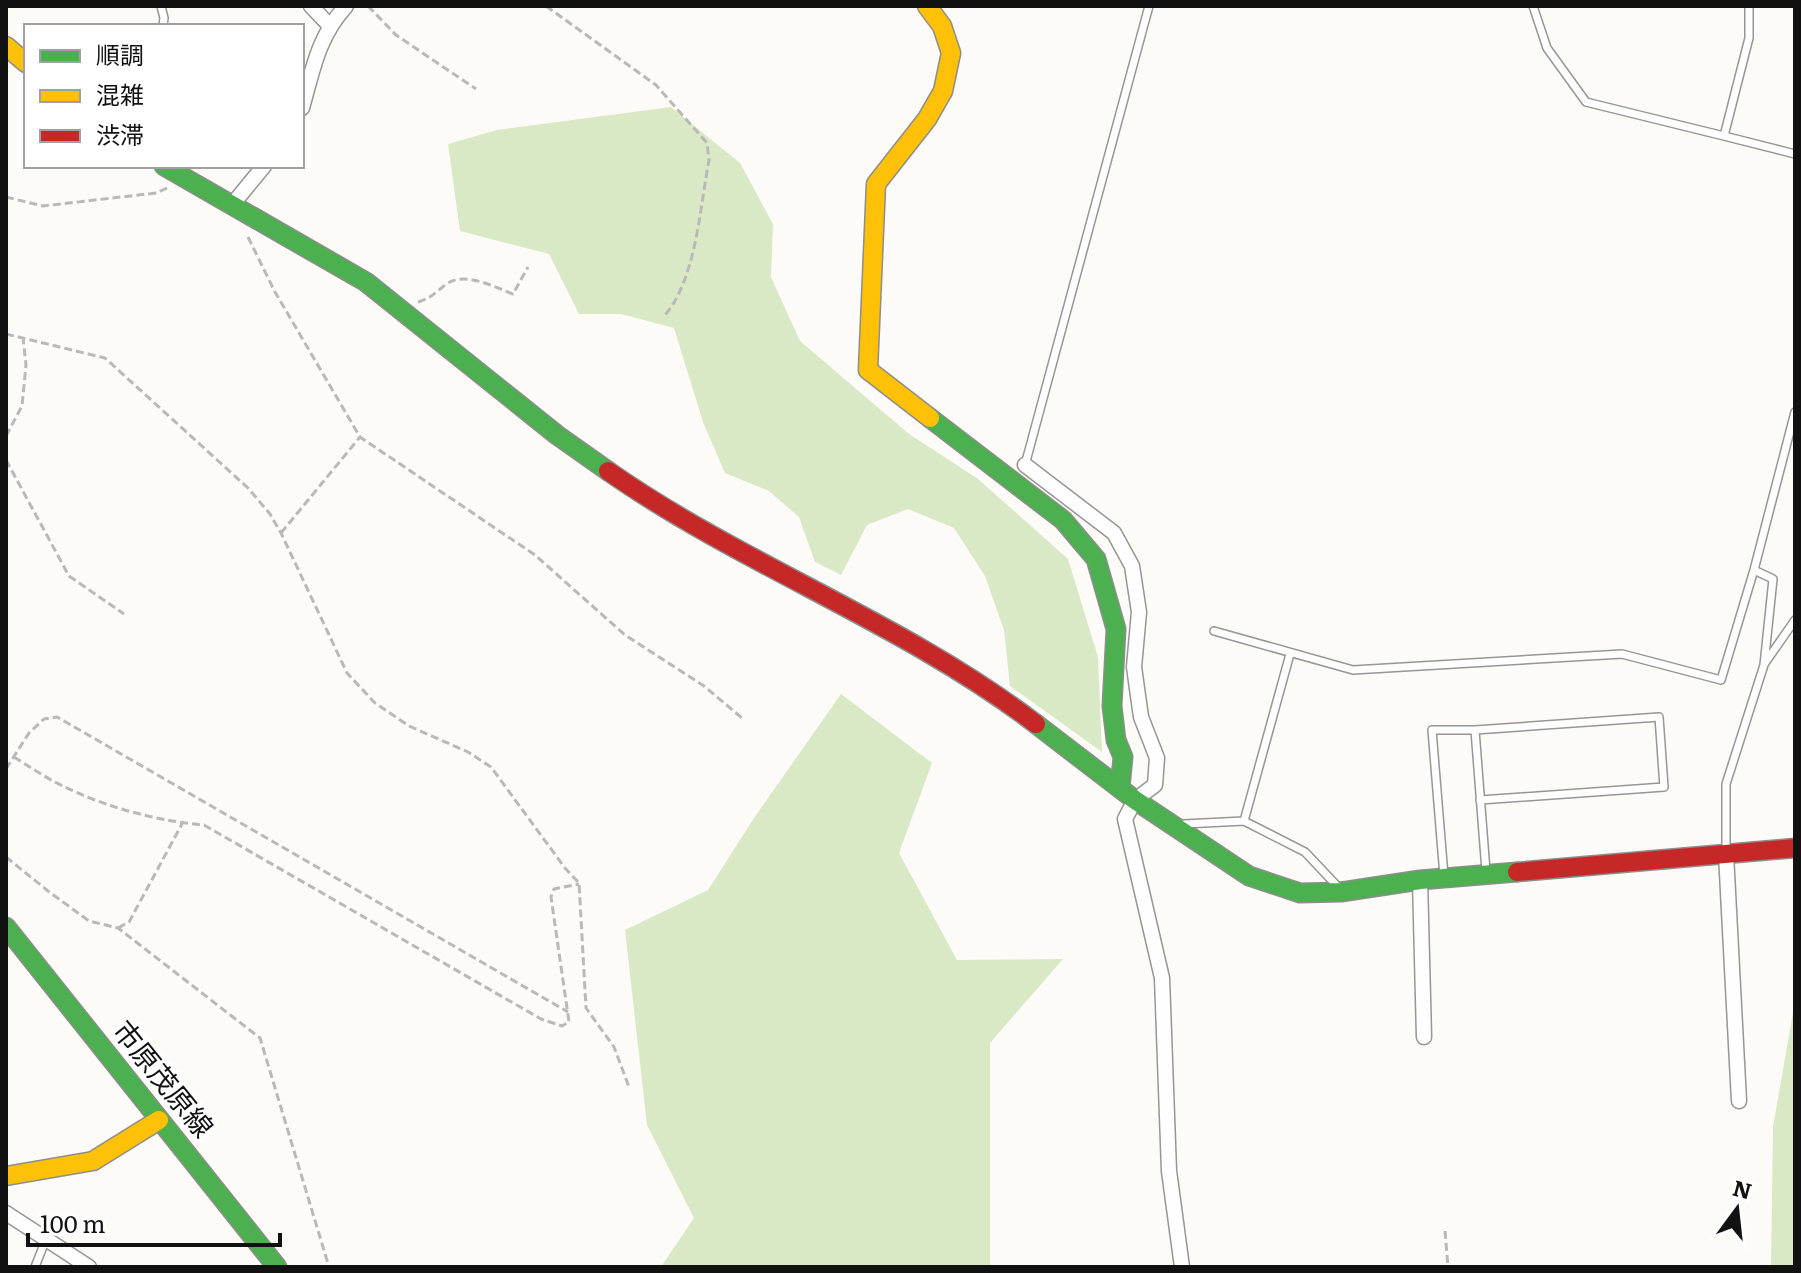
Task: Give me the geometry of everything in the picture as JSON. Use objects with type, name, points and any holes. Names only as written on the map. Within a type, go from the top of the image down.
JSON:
[{"type":"street","points":[[311,6],[329,25]]},
{"type":"street","points":[[304,101],[329,25],[346,6]]},
{"type":"street","points":[[927,6],[942,26],[951,53],[943,91],[927,119],[876,184],[868,370],[1063,520],[1096,559],[1116,629],[1112,706],[1116,740],[1123,757],[1120,788]]},
{"type":"street","points":[[6,46],[24,61]]},
{"type":"street","points":[[167,168],[366,282],[557,435],[658,506],[876,622],[1002,698],[1135,800],[1249,876],[1300,893],[1341,892],[1420,880],[1795,848]]},
{"type":"street","points":[[232,205],[262,168]]},
{"type":"street","points":[[1025,465],[1114,533],[1132,566],[1139,612],[1134,667],[1141,717],[1157,758],[1155,785],[1135,800],[1125,819],[1162,978],[1169,1171],[1182,1267]]},
{"type":"street","points":[[1726,854],[1739,1101]]},
{"type":"street","points":[[1420,880],[1424,1037]]},
{"type":"street","name":"市原茂原線","points":[[6,927],[277,1267]]},
{"type":"street","points":[[6,1176],[93,1161],[159,1120]]},
{"type":"street","points":[[6,1213],[89,1267]]},
{"type":"lane","points":[[1025,465],[1149,6]]},
{"type":"lane","points":[[1533,6],[1547,48],[1586,102],[1795,154]]},
{"type":"lane","points":[[1724,136],[1749,38],[1749,6]]},
{"type":"lane","points":[[1214,631],[1353,670],[1622,654],[1721,680],[1754,570],[1795,412]]},
{"type":"lane","points":[[1726,854],[1726,784],[1764,665],[1773,579],[1754,570]]},
{"type":"lane","points":[[1764,665],[1795,620]]},
{"type":"lane","points":[[1244,821],[1290,654]]},
{"type":"lane","points":[[1444,878],[1432,730],[1475,730],[1659,717],[1664,787],[1480,800]]},
{"type":"lane","points":[[1475,730],[1486,875]]},
{"type":"lane","points":[[1176,825],[1244,821],[1305,852],[1341,892]]},
{"type":"lane","points":[[35,1267],[46,1239]]},
{"type":"path","points":[[368,6],[396,35],[476,89]]},
{"type":"path","points":[[546,6],[656,85],[707,143],[709,160],[688,272],[673,306],[665,315]]},
{"type":"path","points":[[6,197],[43,206],[156,193],[185,181]]},
{"type":"path","points":[[232,205],[275,292],[360,437],[535,555],[625,635],[704,686],[742,718]]},
{"type":"path","points":[[399,308],[433,298],[447,282],[465,278],[513,294],[528,267]]},
{"type":"path","points":[[6,334],[105,358],[248,488],[270,514],[347,673],[375,703],[409,726],[458,747],[491,767],[579,883],[586,1008],[614,1047],[629,1087]]},
{"type":"path","points":[[6,436],[22,406],[26,365],[23,338]]},
{"type":"path","points":[[281,533],[360,437]]},
{"type":"path","points":[[6,460],[69,576],[124,614]]},
{"type":"path","points":[[6,769],[29,733],[44,719],[57,717],[568,1012]]},
{"type":"path","points":[[14,757],[63,786],[110,804],[183,823],[204,825],[541,1019],[562,1026],[569,1022],[551,897],[554,889],[579,883]]},
{"type":"path","points":[[118,928],[129,922],[183,823]]},
{"type":"path","points":[[6,857],[89,921],[118,928],[260,1038],[329,1267]]},
{"type":"path","points":[[1445,1231],[1448,1267]]},
{"type":"green space","points":[[671,107],[740,163],[773,224],[771,277],[800,341],[909,434],[978,479],[1068,559],[1098,657],[1102,752],[1010,686],[1004,630],[985,576],[954,528],[908,509],[867,525],[841,575],[815,562],[799,517],[769,491],[725,473],[703,422],[674,328],[621,314],[579,314],[549,254],[460,231],[448,144],[497,130]]},
{"type":"green space","points":[[841,694],[932,763],[899,853],[957,960],[1063,959],[990,1043],[990,1267],[661,1267],[694,1218],[647,1125],[625,930],[708,890]]},
{"type":"green space","points":[[1795,1001],[1795,1267],[1771,1267],[1773,1127]]},
{"type":"traffic: fast","points":[[167,168],[366,282],[557,435],[608,471]]},
{"type":"traffic: fast","points":[[930,418],[1063,520],[1096,559],[1116,629],[1112,706],[1116,740],[1123,757],[1120,788]]},
{"type":"traffic: fast","points":[[1036,724],[1135,800],[1249,876],[1300,893],[1341,892],[1420,880],[1517,872]]},
{"type":"traffic: fast","points":[[6,927],[277,1267]]},
{"type":"traffic: slow","points":[[927,6],[942,26],[951,53],[943,91],[927,119],[876,184],[868,370],[930,418]]},
{"type":"traffic: slow","points":[[6,46],[24,61]]},
{"type":"traffic: slow","points":[[6,1176],[93,1161],[159,1120]]},
{"type":"traffic: jam","points":[[608,471],[714,536],[933,655],[1036,724]]},
{"type":"traffic: jam","points":[[1517,872],[1795,848]]}]
